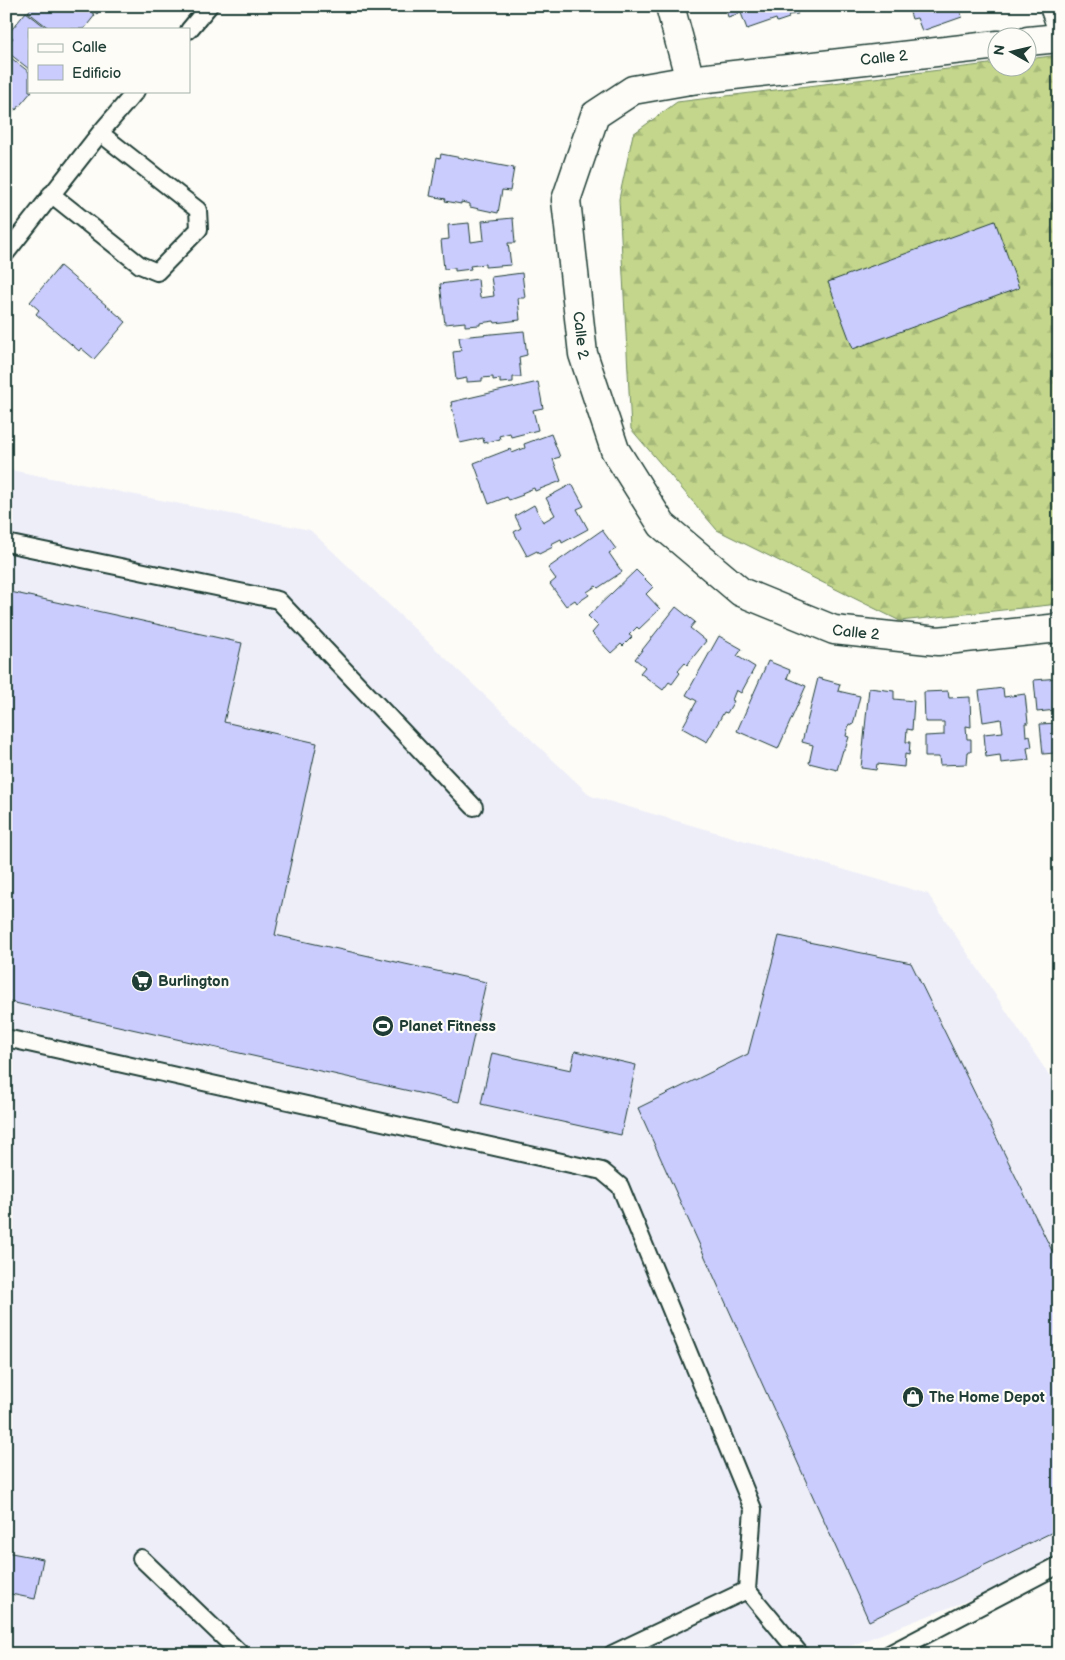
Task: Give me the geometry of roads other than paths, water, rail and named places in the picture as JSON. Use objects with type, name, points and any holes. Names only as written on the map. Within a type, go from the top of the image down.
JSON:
[{"type":"street","points":[[670,6],[690,80]]},
{"type":"street","points":[[1054,6],[1059,20]]},
{"type":"street","points":[[1038,40],[1059,38]]},
{"type":"street","name":"Calle 2","points":[[988,46],[690,80],[633,90],[595,115],[566,200],[583,354],[614,450],[662,525],[741,592],[834,630],[938,641],[1059,628]]},
{"type":"lane","points":[[190,29],[209,6]]},
{"type":"lane","points":[[6,253],[51,194],[135,92]]},
{"type":"lane","points":[[51,194],[140,265],[157,272],[199,229],[198,210],[100,133]]},
{"type":"lane","points":[[6,543],[278,600],[474,807]]},
{"type":"lane","points":[[6,1038],[602,1171],[620,1186],[753,1509],[747,1590],[800,1654]]},
{"type":"lane","points":[[141,1558],[240,1654]]},
{"type":"lane","points":[[889,1654],[1059,1566]]},
{"type":"lane","points":[[612,1654],[747,1590]]},
{"type":"place","name":"Burlington","points":[[142,981]]},
{"type":"place","name":"Planet Fitness","points":[[383,1026]]},
{"type":"place","name":"The Home Depot","points":[[913,1397]]}]
